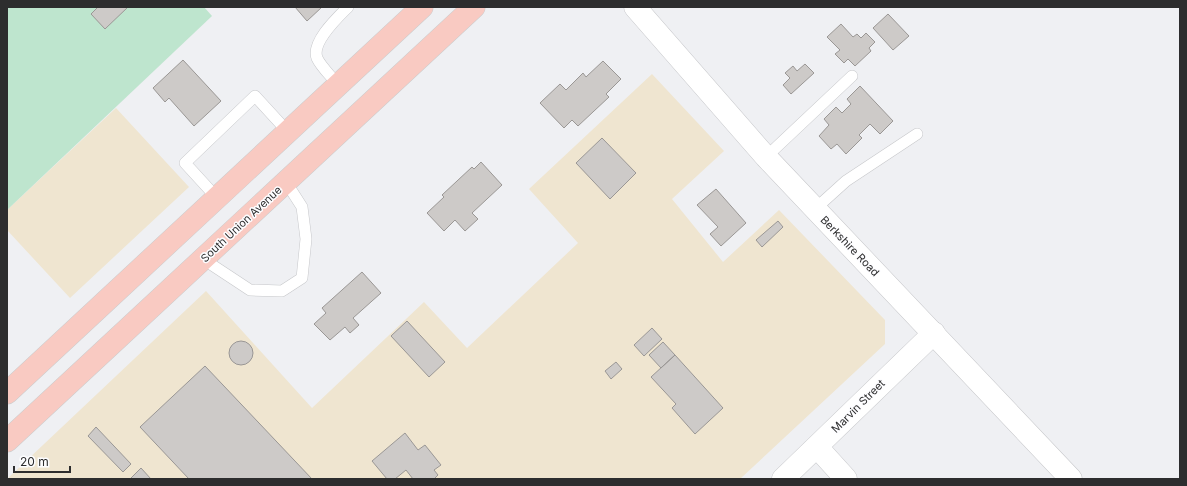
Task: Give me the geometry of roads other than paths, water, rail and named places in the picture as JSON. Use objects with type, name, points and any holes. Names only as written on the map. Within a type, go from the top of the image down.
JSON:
[{"type":"main road","points":[[7,393],[422,7]]},
{"type":"main road","name":"South Union Avenue","points":[[7,441],[474,7]]},
{"type":"street","name":"Berkshire Road","points":[[635,7],[766,157],[1071,479]]},
{"type":"street","name":"Marvin Street","points":[[783,479],[934,333]]},
{"type":"street","points":[[817,447],[846,479]]},
{"type":"lane","points":[[338,85],[317,58],[317,46],[331,24],[348,7]]},
{"type":"lane","points":[[766,157],[852,76]]},
{"type":"lane","points":[[217,198],[185,163],[255,96],[288,132]]},
{"type":"lane","points":[[815,209],[846,181],[916,134]]},
{"type":"lane","points":[[203,259],[250,290],[282,291],[302,278],[306,239],[302,207],[286,182]]}]
